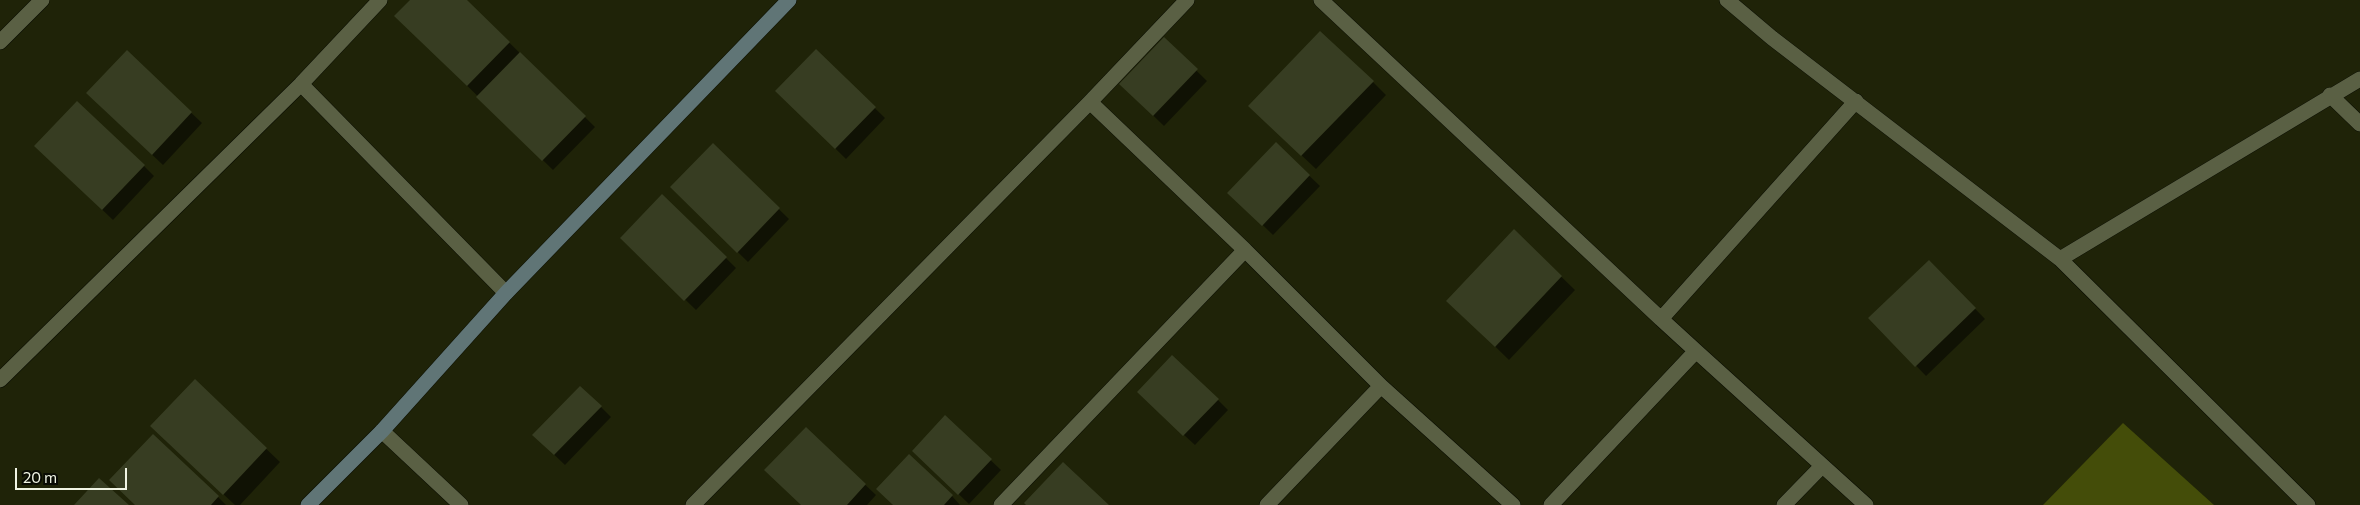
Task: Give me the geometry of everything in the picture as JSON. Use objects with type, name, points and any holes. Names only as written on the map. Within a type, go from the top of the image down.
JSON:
[{"type":"street","points":[[0,42],[42,0]]},
{"type":"street","points":[[0,380],[301,84],[380,0]]},
{"type":"street","points":[[308,505],[382,431],[506,294],[788,0]]},
{"type":"street","points":[[693,505],[1090,102],[1187,0]]},
{"type":"street","points":[[1321,0],[1661,319],[1866,505]]},
{"type":"street","points":[[1727,0],[1772,38],[1856,100],[2060,259],[2308,505]]},
{"type":"street","points":[[2060,259],[2330,95],[2360,79]]},
{"type":"street","points":[[301,84],[506,294]]},
{"type":"street","points":[[2330,95],[2360,124]]},
{"type":"street","points":[[1661,319],[1856,100]]},
{"type":"street","points":[[1090,102],[1245,250],[1381,386],[1513,505]]},
{"type":"street","points":[[1001,505],[1245,250]]},
{"type":"street","points":[[1551,505],[1696,351]]},
{"type":"street","points":[[1267,505],[1381,386]]},
{"type":"street","points":[[382,431],[461,505]]},
{"type":"street","points":[[1784,505],[1822,466]]},
{"type":"green space","points":[[2123,423],[2214,505],[2043,505]]},
{"type":"building","points":[[410,0],[467,0],[510,42],[467,86],[394,16]]},
{"type":"building","points":[[1320,31],[1374,81],[1301,156],[1248,106]]},
{"type":"building","points":[[1164,37],[1198,69],[1153,116],[1119,84]]},
{"type":"building","points":[[816,49],[876,107],[835,149],[775,91]]},
{"type":"building","points":[[127,50],[192,112],[152,155],[86,93]]},
{"type":"building","points":[[520,52],[586,116],[542,161],[476,97]]},
{"type":"building","points":[[77,101],[145,165],[102,210],[34,146]]},
{"type":"building","points":[[1276,142],[1310,175],[1262,226],[1227,193]]},
{"type":"building","points":[[713,143],[780,208],[737,253],[670,187]]},
{"type":"building","points":[[662,194],[727,257],[684,301],[620,238]]},
{"type":"building","points":[[1514,229],[1562,276],[1495,347],[1446,301]]},
{"type":"building","points":[[1929,260],[1976,308],[1915,367],[1868,318]]},
{"type":"building","points":[[1172,355],[1219,399],[1183,436],[1137,392]]},
{"type":"building","points":[[195,379],[267,448],[223,495],[150,426]]},
{"type":"building","points":[[580,386],[602,406],[554,455],[532,435]]},
{"type":"building","points":[[945,415],[992,459],[958,495],[912,451]]},
{"type":"building","points":[[806,427],[866,484],[847,505],[801,505],[764,470]]},
{"type":"building","points":[[153,434],[219,496],[211,505],[135,505],[109,480]]},
{"type":"building","points":[[909,454],[953,495],[944,505],[893,505],[876,489]]},
{"type":"building","points":[[1063,462],[1109,505],[1026,505],[1024,503]]},
{"type":"building","points":[[99,478],[129,505],[74,505]]}]
